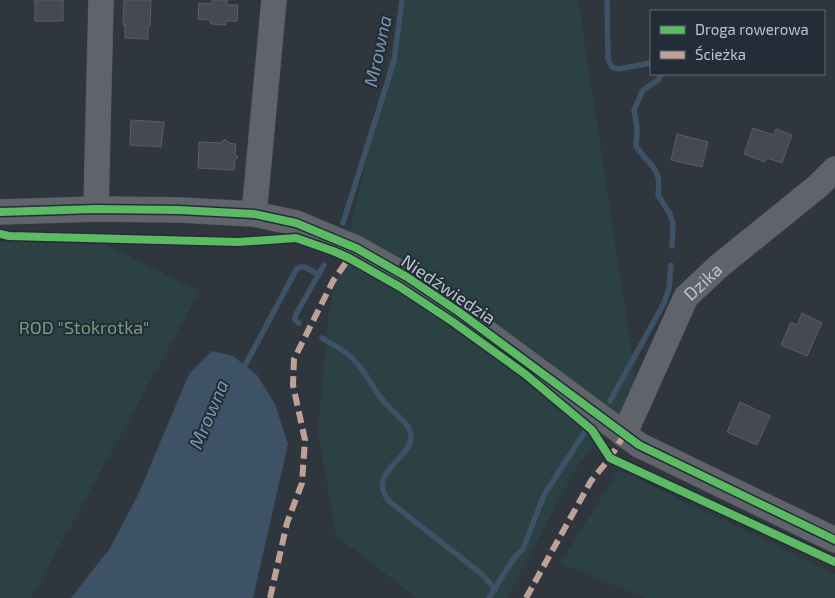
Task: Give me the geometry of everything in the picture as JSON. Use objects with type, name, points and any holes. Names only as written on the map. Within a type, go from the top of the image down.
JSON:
[{"type":"street","points":[[96,209],[101,0]]},
{"type":"street","points":[[254,214],[274,0]]},
{"type":"street","name":"Dzika","points":[[624,435],[686,296],[726,260],[818,186],[835,169]]},
{"type":"street","name":"Niedźwiedzia","points":[[0,212],[96,209],[179,210],[254,214],[296,223],[339,240],[408,277],[467,318],[639,445],[835,540]]},
{"type":"green space","points":[[403,0],[578,0],[638,392],[576,468],[507,598],[417,598],[336,536],[318,431],[329,308],[354,214]]},
{"type":"green space","name":"ROD \"Stokrotka\"","points":[[0,242],[103,243],[200,291],[31,598],[0,598]]},
{"type":"green space","points":[[619,470],[835,574],[835,598],[645,598],[560,563]]},
{"type":"water","points":[[212,351],[233,356],[257,375],[275,404],[288,444],[253,598],[71,598],[110,548],[138,495],[189,374]]},
{"type":"building","points":[[35,0],[63,0],[63,21],[35,21]]},
{"type":"building","points":[[124,0],[151,0],[148,39],[125,38],[125,25],[123,25]]},
{"type":"building","points":[[212,0],[227,0],[227,5],[238,5],[237,21],[226,21],[226,25],[211,24],[210,20],[198,19],[199,3],[211,4]]},
{"type":"building","points":[[131,120],[164,122],[161,147],[130,145]]},
{"type":"building","points":[[753,128],[774,135],[776,129],[792,135],[782,163],[767,158],[765,162],[744,154]]},
{"type":"building","points":[[677,134],[708,142],[702,167],[671,160]]},
{"type":"building","points":[[225,139],[229,143],[236,144],[235,154],[238,157],[235,160],[234,170],[198,168],[199,142],[221,143]]},
{"type":"building","points":[[802,313],[822,323],[807,356],[781,345],[791,322],[797,325]]},
{"type":"building","points":[[740,402],[770,416],[757,445],[727,432]]},
{"type":"waterway","name":"Mrowna","points":[[343,223],[394,61],[402,0]]},
{"type":"waterway","name":"Mrowna","points":[[607,0],[608,60],[612,67],[618,69],[650,63]]},
{"type":"waterway","name":"Mrowna","points":[[661,75],[658,80],[643,90],[634,110],[637,128],[636,146],[654,168],[658,178],[658,195],[670,214],[673,223],[672,246]]},
{"type":"waterway","name":"Mrowna","points":[[299,323],[295,320],[295,316],[324,265]]},
{"type":"waterway","name":"Mrowna","points":[[610,401],[664,303],[669,288],[671,265]]},
{"type":"waterway","name":"Mrowna","points":[[242,371],[296,270],[300,267],[305,267],[319,275]]},
{"type":"waterway","name":"Mrowna","points":[[322,338],[355,361],[382,400],[410,430],[410,444],[386,474],[383,483],[384,492],[390,502],[483,575],[495,590]]},
{"type":"waterway","name":"Mrowna","points":[[489,598],[514,558],[523,549],[544,495],[584,433]]},
{"type":"marked path","points":[[270,598],[287,523],[302,483],[305,440],[293,385],[294,359],[333,281],[352,254]]},
{"type":"marked path","points":[[526,598],[591,481],[610,458],[624,435]]},
{"type":"cycle path","points":[[0,212],[96,209],[179,210],[254,214],[296,223],[356,248],[407,277],[459,312],[639,445],[835,540]]},
{"type":"cycle path","points":[[0,234],[9,236],[238,242],[296,238],[333,251],[400,287],[453,322],[525,374],[592,430],[610,458],[835,562]]}]
